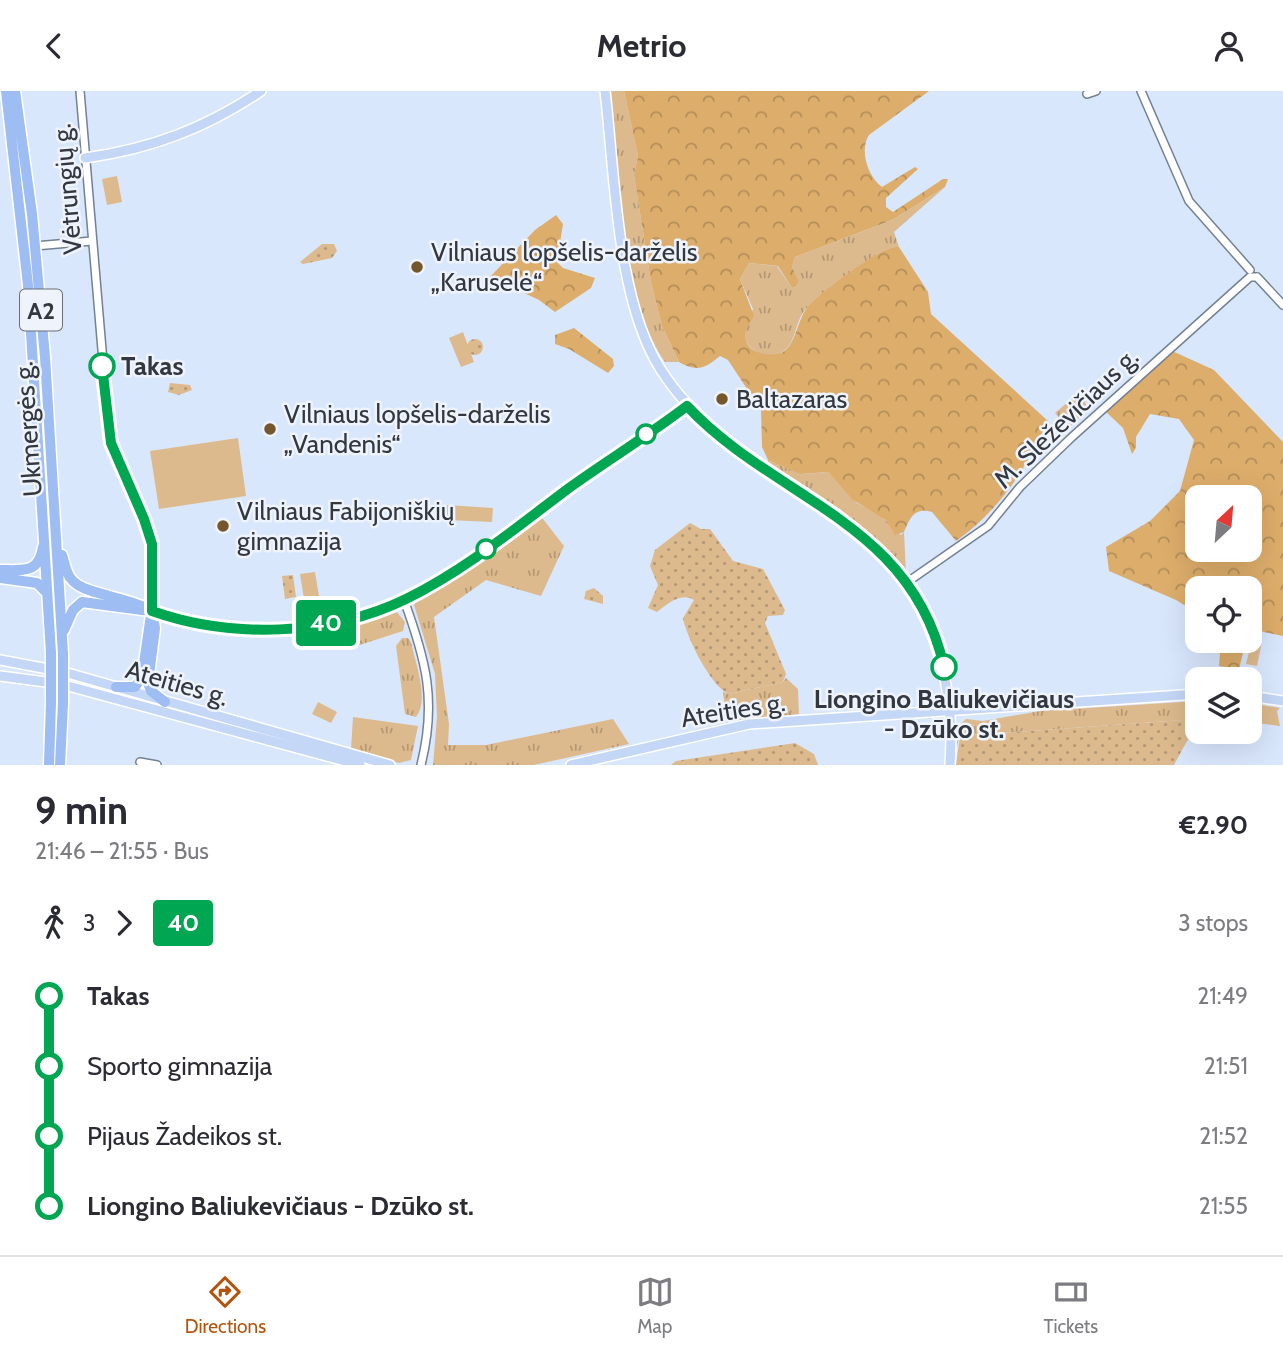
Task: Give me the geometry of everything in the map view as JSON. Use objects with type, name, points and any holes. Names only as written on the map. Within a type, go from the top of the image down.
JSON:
[{"type":"highway","name":"Ukmergės g.","points":[[6,91],[35,247],[63,654],[60,765]]},
{"type":"highway","name":"Ukmergės g.","points":[[15,91],[25,197],[49,597],[49,765]]},
{"type":"highway","points":[[0,570],[35,568],[41,555],[45,533]]},
{"type":"highway","points":[[56,536],[68,575],[75,584],[139,603],[152,611],[155,628],[148,683],[150,691],[165,702]]},
{"type":"highway","points":[[0,578],[37,583],[49,597]]},
{"type":"highway","points":[[62,634],[72,610],[82,602],[152,611]]},
{"type":"highway","points":[[116,687],[135,687],[142,677],[152,611]]},
{"type":"main road","points":[[85,157],[120,153],[185,134],[261,91]]},
{"type":"main road","points":[[606,91],[624,258],[634,311],[655,361],[687,406],[737,450],[854,527],[880,551],[906,583],[939,649],[951,711],[950,765]]},
{"type":"main road","name":"Ateities g.","points":[[0,660],[33,664],[390,765]]},
{"type":"main road","name":"Ateities g.","points":[[0,676],[30,678],[360,765]]},
{"type":"main road","name":"Ateities g.","points":[[571,765],[749,724],[1185,695]]},
{"type":"main road","points":[[1262,698],[1283,701]]},
{"type":"street","name":"Vėtrungių g.","points":[[80,91],[109,432],[117,460],[150,536],[153,567],[152,611]]},
{"type":"street","points":[[1087,94],[1096,91]]},
{"type":"street","points":[[1141,91],[1189,201],[1252,274],[1283,305]]},
{"type":"street","points":[[35,247],[92,241]]},
{"type":"street","name":"M. Sleževičiaus g.","points":[[906,583],[988,526],[1020,487],[1072,437],[1252,274]]},
{"type":"street","points":[[152,611],[217,626],[288,628],[353,617],[404,600],[462,565],[687,406]]},
{"type":"street","points":[[404,600],[423,651],[428,680],[430,714],[421,765]]},
{"type":"street","points":[[140,762],[157,765]]},
{"type":"green space","points":[[611,91],[624,91],[638,156],[634,175],[651,282],[662,326],[679,362],[665,362],[650,335],[630,269]]},
{"type":"green space","points":[[624,91],[929,91],[869,135],[865,148],[866,163],[882,187],[915,167],[918,169],[886,198],[886,207],[893,212],[943,179],[948,179],[945,187],[892,220],[795,257],[792,267],[799,281],[796,287],[792,288],[778,266],[749,263],[740,279],[754,316],[747,328],[746,341],[760,353],[778,354],[791,344],[803,314],[812,302],[866,261],[891,248],[899,247],[928,292],[931,314],[1048,421],[1046,432],[1040,435],[1025,465],[1005,494],[982,520],[956,541],[932,512],[926,511],[917,512],[904,532],[895,535],[886,520],[853,500],[828,472],[800,474],[768,460],[762,447],[761,410],[728,360],[720,356],[700,368],[679,362],[662,326],[651,282],[634,175],[638,156]]},
{"type":"green space","points":[[117,176],[122,202],[107,205],[102,179]]},
{"type":"green space","points":[[945,187],[894,232],[899,247],[879,253],[810,304],[801,315],[786,349],[776,355],[770,355],[758,352],[748,345],[744,333],[753,309],[740,279],[749,263],[777,266],[792,288],[796,287],[799,281],[792,267],[795,257],[892,220]]},
{"type":"green space","points":[[556,215],[563,224],[557,262],[563,268],[595,278],[591,288],[555,312],[539,300],[490,277],[535,230]]},
{"type":"green space","points":[[322,244],[334,244],[337,251],[332,258],[303,264],[300,262]]},
{"type":"green space","points":[[574,328],[613,359],[614,366],[608,373],[569,349],[555,344],[555,335]]},
{"type":"green space","points":[[463,332],[474,362],[461,367],[449,338]]},
{"type":"green space","points":[[475,339],[481,341],[481,353],[475,355],[469,353],[467,347],[469,341]]},
{"type":"green space","points":[[1170,350],[1214,370],[1283,442],[1283,636],[1262,632],[1262,576],[1185,576],[1185,606],[1109,571],[1106,547],[1150,521],[1180,491],[1194,440],[1179,419],[1150,414],[1136,437],[1136,448],[1132,454],[1123,428],[1104,410]]},
{"type":"green space","points":[[170,383],[190,385],[192,390],[179,395],[168,392]]},
{"type":"green space","points":[[1076,395],[1080,400],[1083,398],[1088,409],[1069,428],[1055,413]]},
{"type":"green space","points":[[238,438],[246,496],[159,509],[150,451]]},
{"type":"green space","points":[[768,460],[801,474],[828,472],[857,503],[880,515],[901,535],[904,532],[906,573],[858,525],[767,464]]},
{"type":"green space","points":[[447,505],[493,508],[492,522],[447,520]]},
{"type":"green space","points":[[540,515],[564,546],[541,596],[486,580],[434,617],[449,724],[448,745],[486,745],[613,719],[629,744],[534,765],[433,765],[437,717],[435,674],[414,605],[419,597]]},
{"type":"green space","points":[[690,523],[701,529],[710,529],[733,561],[763,569],[785,610],[783,615],[768,616],[765,623],[786,674],[783,682],[729,694],[707,672],[689,636],[683,618],[694,600],[679,598],[657,612],[648,608],[658,585],[650,566],[655,550]]},
{"type":"green space","points":[[315,572],[319,596],[304,599],[300,574]]},
{"type":"green space","points":[[293,575],[296,597],[285,599],[282,576]]},
{"type":"green space","points":[[594,588],[603,596],[603,604],[584,599],[586,591]]},
{"type":"green space","points":[[396,611],[405,622],[403,631],[347,649],[339,627]]},
{"type":"green space","points":[[402,638],[408,638],[411,642],[422,691],[420,710],[416,717],[405,714],[396,646]]},
{"type":"green space","points":[[1220,653],[1243,653],[1240,667],[1219,666]]},
{"type":"green space","points":[[1249,653],[1260,653],[1257,666],[1246,664]]},
{"type":"green space","points":[[786,678],[798,689],[799,714],[727,722],[723,692],[729,694],[783,682]]},
{"type":"green space","points":[[1062,693],[1058,696],[965,702],[967,699]]},
{"type":"green space","points":[[318,702],[337,712],[331,723],[312,714]]},
{"type":"green space","points":[[1185,702],[1185,720],[960,736],[956,750],[957,727],[966,719],[983,721],[1040,711]]},
{"type":"green space","points":[[1262,705],[1280,708],[1277,711],[1280,726],[1262,724]]},
{"type":"green space","points":[[353,717],[418,726],[411,760],[399,763],[351,749]]},
{"type":"green space","points":[[1185,720],[1185,744],[1174,765],[956,765],[960,736]]},
{"type":"green space","points":[[795,743],[814,754],[818,765],[671,765],[676,761]]},
{"type":"bus line","name":"40","points":[[102,366],[111,443],[152,544],[152,611],[164,616],[229,628],[288,628],[343,619],[393,605],[437,582],[687,406],[737,450],[838,515],[880,551],[917,601],[936,639],[944,667]]},
{"type":"place","name":"Vilniaus lopšelis-darželis „Karuselė“","points":[[417,267]]},
{"type":"place","name":"Takas","points":[[102,366]]},
{"type":"place","name":"Baltazaras","points":[[722,399]]},
{"type":"place","name":"Vilniaus lopšelis-darželis „Vandenis“","points":[[270,429]]},
{"type":"place","name":"Vilniaus Fabijoniškių gimnazija","points":[[223,526]]},
{"type":"place","name":"Liongino Baliukevičiaus - Dzūko st.","points":[[944,667]]}]
